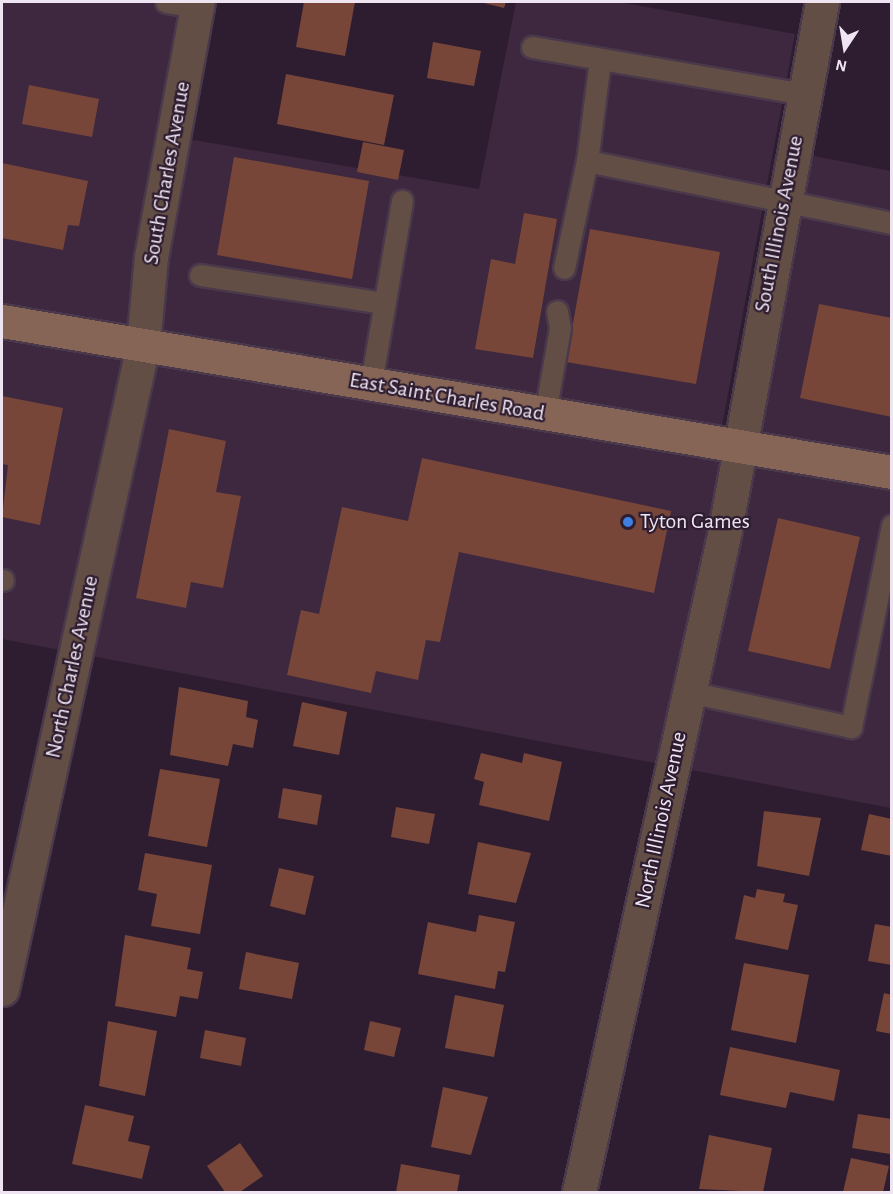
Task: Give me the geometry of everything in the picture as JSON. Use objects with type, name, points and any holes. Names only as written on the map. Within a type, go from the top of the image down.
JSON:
[{"type":"main road","name":"East Saint Charles Road","points":[[2,321],[891,472]]},
{"type":"street","name":"South Illinois Avenue","points":[[737,446],[822,2]]},
{"type":"street","name":"South Charles Avenue","points":[[143,345],[151,257],[187,3]]},
{"type":"street","name":"North Charles Avenue","points":[[2,989],[143,345]]},
{"type":"street","name":"North Illinois Avenue","points":[[579,1192],[689,692],[737,446]]},
{"type":"lane","points":[[532,47],[804,94]]},
{"type":"lane","points":[[570,266],[600,60]]},
{"type":"lane","points":[[587,161],[783,204],[891,223]]},
{"type":"lane","points":[[370,384],[402,201]]},
{"type":"lane","points":[[200,275],[384,303]]},
{"type":"lane","points":[[545,414],[562,317]]},
{"type":"lane","points":[[689,692],[851,727],[857,712],[891,525]]},
{"type":"shaded area","points":[[2,2],[184,2],[159,134],[479,189],[516,2],[619,2],[795,34],[722,426],[2,305]]},
{"type":"shaded area","points":[[804,154],[891,171],[891,457],[752,435]]},
{"type":"shaded area","points":[[2,334],[891,483],[891,808],[2,639]]},
{"type":"building","points":[[304,2],[355,2],[345,56],[296,47]]},
{"type":"building","points":[[480,2],[506,2],[504,8]]},
{"type":"building","points":[[433,42],[481,51],[474,86],[427,78]]},
{"type":"building","points":[[286,74],[394,95],[384,145],[277,124]]},
{"type":"building","points":[[29,85],[99,99],[92,137],[22,124]]},
{"type":"building","points":[[363,142],[404,150],[398,180],[357,172]]},
{"type":"building","points":[[234,157],[369,181],[352,279],[217,255]]},
{"type":"building","points":[[2,163],[88,181],[79,226],[68,225],[63,250],[2,238]]},
{"type":"building","points":[[524,213],[557,219],[533,358],[475,349],[491,259],[515,264]]},
{"type":"building","points":[[590,229],[720,252],[696,384],[566,362]]},
{"type":"building","points":[[819,304],[892,318],[892,417],[800,398]]},
{"type":"building","points":[[2,396],[63,408],[40,525],[2,517],[8,465],[2,464]]},
{"type":"building","points":[[169,429],[226,441],[216,492],[241,496],[223,588],[191,582],[186,608],[136,598]]},
{"type":"building","points":[[422,458],[671,511],[654,593],[459,552],[440,642],[426,640],[418,680],[376,671],[371,693],[287,675],[301,610],[319,614],[342,507],[408,521]]},
{"type":"building","points":[[778,518],[860,537],[830,669],[748,651]]},
{"type":"building","points":[[179,687],[248,701],[246,717],[258,720],[253,748],[233,744],[228,766],[170,755]]},
{"type":"building","points":[[302,702],[347,712],[339,755],[293,746]]},
{"type":"building","points":[[481,753],[522,763],[524,753],[562,762],[549,821],[479,805],[484,782],[474,779]]},
{"type":"building","points":[[160,769],[220,779],[207,847],[148,836]]},
{"type":"building","points":[[283,788],[322,795],[317,825],[278,818]]},
{"type":"building","points":[[396,807],[435,814],[429,844],[391,837]]},
{"type":"building","points":[[764,811],[821,818],[809,876],[757,866]]},
{"type":"building","points":[[869,814],[892,819],[892,856],[861,850]]},
{"type":"building","points":[[478,842],[531,853],[516,903],[468,894]]},
{"type":"building","points":[[145,853],[212,865],[200,934],[151,926],[157,894],[138,890]]},
{"type":"building","points":[[279,868],[314,876],[305,915],[270,906]]},
{"type":"building","points":[[757,889],[785,894],[783,902],[798,905],[788,950],[735,939],[744,895],[755,898]]},
{"type":"building","points":[[479,915],[515,922],[505,972],[498,971],[495,989],[418,974],[428,922],[476,932]]},
{"type":"building","points":[[875,924],[892,927],[892,965],[868,961]]},
{"type":"building","points":[[125,935],[191,948],[187,969],[203,972],[198,999],[180,996],[176,1017],[115,1006]]},
{"type":"building","points":[[246,952],[299,963],[292,999],[239,989]]},
{"type":"building","points":[[744,963],[809,975],[796,1043],[731,1030]]},
{"type":"building","points":[[884,993],[892,995],[892,1034],[876,1031]]},
{"type":"building","points":[[455,995],[504,1005],[494,1057],[445,1048]]},
{"type":"building","points":[[108,1021],[157,1031],[145,1096],[99,1086]]},
{"type":"building","points":[[370,1021],[401,1028],[394,1057],[364,1050]]},
{"type":"building","points":[[205,1030],[246,1038],[241,1066],[200,1058]]},
{"type":"building","points":[[730,1047],[840,1070],[834,1101],[790,1092],[786,1108],[720,1095]]},
{"type":"building","points":[[443,1087],[488,1097],[471,1155],[431,1147]]},
{"type":"building","points":[[85,1105],[134,1116],[128,1141],[150,1146],[142,1179],[72,1164]]},
{"type":"building","points":[[858,1114],[892,1119],[890,1154],[852,1148]]},
{"type":"building","points":[[709,1135],[772,1148],[763,1192],[699,1189]]},
{"type":"building","points":[[240,1143],[263,1176],[240,1192],[225,1192],[207,1166]]},
{"type":"building","points":[[851,1158],[889,1166],[883,1192],[843,1192]]},
{"type":"building","points":[[401,1164],[460,1175],[457,1192],[396,1192]]},
{"type":"place","name":"Tyton Games","points":[[628,522]]}]
